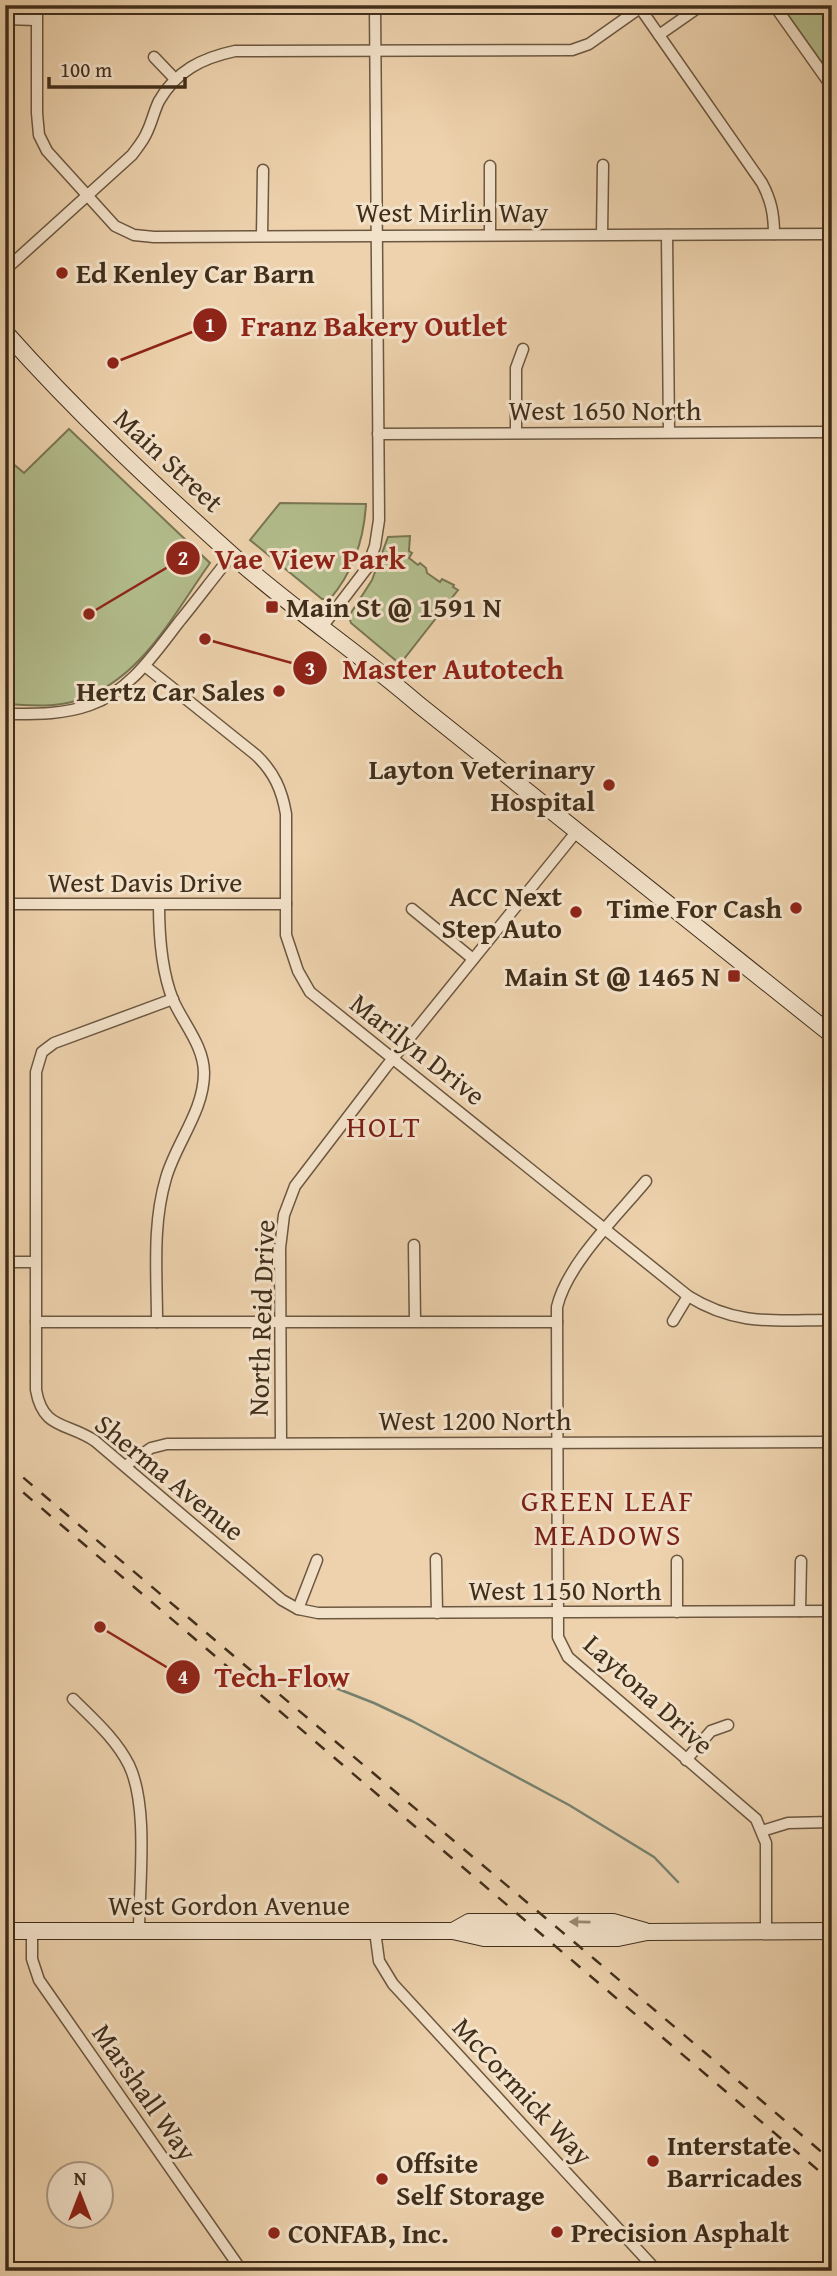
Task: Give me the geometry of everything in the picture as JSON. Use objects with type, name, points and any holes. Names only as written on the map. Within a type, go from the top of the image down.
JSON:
[{"type":"main road","name":"Main Street","points":[[5,332],[130,462],[232,555],[373,665],[832,1035]]},
{"type":"main road","name":"West Gordon Avenue","points":[[5,1931],[453,1931],[484,1938],[618,1937],[647,1932],[832,1931]]},
{"type":"street","name":"West Mirlin Way","points":[[37,5],[39,135],[47,151],[87,197],[115,226],[134,235],[832,234]]},
{"type":"street","points":[[322,627],[367,568],[375,546],[379,520],[375,5]]},
{"type":"street","points":[[659,35],[702,5]]},
{"type":"street","points":[[774,5],[832,87]]},
{"type":"street","points":[[5,270],[132,155],[146,135],[159,102],[175,79],[195,64],[212,56],[234,51],[572,50],[589,44],[639,7],[762,183],[770,197],[774,234]]},
{"type":"street","points":[[5,19],[36,20]]},
{"type":"street","points":[[154,57],[175,79]]},
{"type":"street","points":[[603,165],[603,234]]},
{"type":"street","points":[[490,166],[490,235]]},
{"type":"street","points":[[262,170],[262,236]]},
{"type":"street","points":[[667,235],[669,432]]},
{"type":"street","points":[[516,433],[516,368],[523,349]]},
{"type":"street","name":"West 1650 North","points":[[378,434],[832,432]]},
{"type":"street","points":[[5,713],[49,714],[91,705],[123,687],[145,666],[232,555]]},
{"type":"street","name":"Marilyn Drive","points":[[145,666],[256,755],[268,766],[276,780],[286,814],[286,935],[290,953],[310,992],[607,1228],[688,1296],[731,1317],[757,1320],[832,1320]]},
{"type":"street","name":"North Reid Drive","points":[[281,1443],[280,1248],[284,1215],[295,1186],[393,1058],[577,831]]},
{"type":"street","name":"West Davis Drive","points":[[5,904],[286,904]]},
{"type":"street","points":[[157,1322],[156,1229],[159,1201],[177,1149],[199,1102],[204,1079],[200,1052],[173,999],[165,974],[159,905]]},
{"type":"street","points":[[412,909],[474,959]]},
{"type":"street","name":"Sherma Avenue","points":[[173,999],[54,1043],[42,1052],[36,1072],[36,1390],[39,1406],[49,1419],[79,1430],[125,1466],[282,1600],[298,1609]]},
{"type":"street","name":"Laytona Drive","points":[[646,1181],[571,1273],[561,1290],[557,1322],[558,1637],[568,1657],[748,1810],[762,1830]]},
{"type":"street","points":[[414,1245],[415,1321]]},
{"type":"street","points":[[5,1262],[35,1262]]},
{"type":"street","points":[[673,1321],[688,1296]]},
{"type":"street","points":[[36,1322],[557,1322]]},
{"type":"street","name":"West 1200 North","points":[[125,1466],[150,1448],[167,1444],[832,1442]]},
{"type":"street","points":[[436,1559],[437,1613]]},
{"type":"street","points":[[298,1609],[317,1560]]},
{"type":"street","points":[[677,1561],[677,1612]]},
{"type":"street","points":[[800,1611],[801,1561]]},
{"type":"street","name":"West 1150 North","points":[[298,1609],[318,1613],[832,1611]]},
{"type":"street","points":[[73,1699],[109,1735],[129,1766],[139,1801],[139,1932]]},
{"type":"street","points":[[686,1760],[711,1731],[727,1725]]},
{"type":"street","points":[[766,1931],[766,1843],[762,1830],[788,1823],[832,1822]]},
{"type":"street","name":"Marshall Way","points":[[32,1931],[32,1959],[39,1980],[242,2271]]},
{"type":"street","name":"McCormick Way","points":[[375,1931],[379,1961],[393,1984],[657,2271]]},
{"type":"green space","points":[[781,5],[832,5],[832,77]]},
{"type":"green space","points":[[69,429],[210,563],[153,644],[137,663],[118,679],[98,692],[58,705],[5,704],[5,457],[24,473]]},
{"type":"green space","points":[[280,503],[366,504],[363,530],[356,554],[345,578],[330,599],[322,599],[250,540]]},
{"type":"green space","points":[[410,536],[409,551],[412,553],[409,558],[418,565],[420,563],[427,573],[440,582],[442,579],[458,590],[400,664],[351,623],[349,616],[372,580],[388,537]]},
{"type":"waterway","points":[[328,1685],[412,1721],[569,1805],[654,1857],[678,1882]]},
{"type":"railway","points":[[5,1462],[832,2161]]},
{"type":"railway","points":[[5,1477],[832,2182]]},
{"type":"place","name":"Ed Kenley Car Barn","points":[[62,273]]},
{"type":"place","name":"Franz Bakery Outlet","points":[[113,363]]},
{"type":"place","name":"Main St @ 1591 N","points":[[272,607]]},
{"type":"place","name":"Vae View Park","points":[[89,614]]},
{"type":"place","name":"Master Autotech","points":[[205,639]]},
{"type":"place","name":"Hertz Car Sales","points":[[279,691]]},
{"type":"place","name":"Layton Veterinary Hospital","points":[[609,785]]},
{"type":"place","name":"Time For Cash","points":[[796,908]]},
{"type":"place","name":"ACC Next Step Auto","points":[[576,912]]},
{"type":"place","name":"Main St @ 1465 N","points":[[734,976]]},
{"type":"place","name":"Tech-Flow","points":[[100,1627]]},
{"type":"place","name":"Interstate Barricades","points":[[653,2161]]},
{"type":"place","name":"Offsite Self Storage","points":[[382,2179]]},
{"type":"place","name":"Precision Asphalt","points":[[557,2232]]},
{"type":"place","name":"CONFAB, Inc.","points":[[274,2233]]},
{"type":"district","name":"HOLT","points":[[384,1127]]},
{"type":"district","name":"GREEN LEAF MEADOWS","points":[[608,1518]]}]
